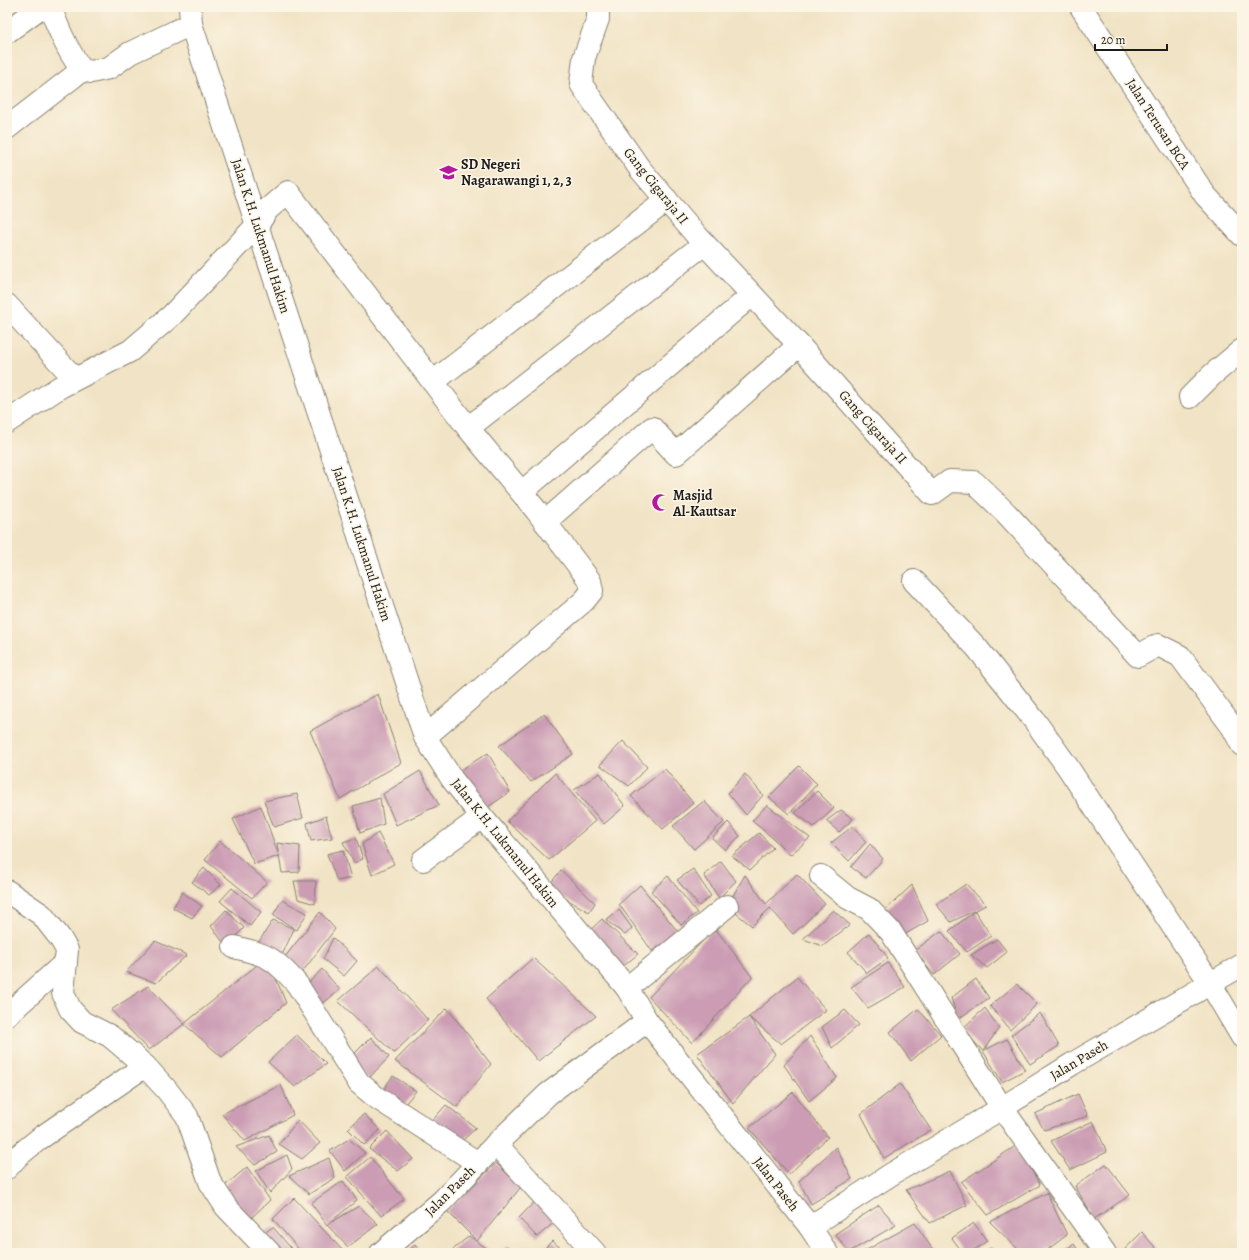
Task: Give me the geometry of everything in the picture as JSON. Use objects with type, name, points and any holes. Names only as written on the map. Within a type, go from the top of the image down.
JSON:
[{"type":"street","points":[[7,32],[41,7]]},
{"type":"street","points":[[50,7],[66,48],[82,70],[91,72],[109,68],[130,53],[191,16]]},
{"type":"street","name":"Gang Cigaraja II","points":[[598,7],[598,19],[584,58],[581,84],[640,169],[704,244],[799,345],[932,494],[950,481],[974,482],[1006,513],[1138,656],[1158,645],[1180,656],[1233,728],[1242,745]]},
{"type":"street","name":"Jalan Terusan BCA","points":[[1081,7],[1205,195],[1242,235]]},
{"type":"street","name":"Jalan K.H. Lukmanul Hakim","points":[[191,16],[425,737],[452,779],[482,817],[627,988],[647,1021]]},
{"type":"street","points":[[7,128],[82,70]]},
{"type":"street","points":[[7,422],[60,387],[130,351],[172,315],[258,224],[268,209],[288,192],[468,428],[522,492],[590,581],[592,591],[584,601],[425,737]]},
{"type":"street","points":[[433,382],[667,200]]},
{"type":"street","points":[[468,428],[704,244]]},
{"type":"street","points":[[522,492],[752,294]]},
{"type":"street","points":[[7,305],[75,379]]},
{"type":"street","points":[[545,522],[652,428],[676,454],[799,345]]},
{"type":"street","points":[[1190,397],[1212,375],[1242,350]]},
{"type":"street","points":[[914,581],[977,648],[1034,720],[1210,983],[1242,1037]]},
{"type":"street","points":[[422,860],[482,817]]},
{"type":"street","points":[[821,876],[848,898],[870,909],[891,932],[1002,1108],[1105,1253]]},
{"type":"street","points":[[7,891],[42,915],[60,938],[66,950],[63,993],[70,1009],[82,1022],[110,1036],[145,1066],[187,1116],[210,1182],[226,1207],[270,1253]]},
{"type":"street","points":[[627,988],[728,906]]},
{"type":"street","points":[[234,947],[262,954],[273,960],[286,971],[297,984],[359,1083],[377,1098],[478,1163]]},
{"type":"street","points":[[7,1015],[66,962]]},
{"type":"street","name":"Jalan Paseh","points":[[381,1253],[442,1201],[496,1144],[548,1094],[647,1021],[810,1227],[890,1175],[1072,1064],[1242,965]]},
{"type":"street","points":[[7,1168],[18,1156],[39,1139],[145,1066]]},
{"type":"street","points":[[496,1144],[595,1253]]},
{"type":"street","points":[[810,1227],[827,1253]]},
{"type":"building","points":[[378,694],[401,763],[340,799],[310,731]]},
{"type":"building","points":[[544,714],[573,754],[531,782],[499,746]]},
{"type":"building","points":[[623,741],[647,767],[629,786],[600,765]]},
{"type":"building","points":[[488,753],[510,792],[488,807],[457,772]]},
{"type":"building","points":[[799,766],[817,784],[789,814],[769,797]]},
{"type":"building","points":[[665,769],[693,803],[663,829],[631,796]]},
{"type":"building","points":[[420,771],[439,805],[396,825],[383,794]]},
{"type":"building","points":[[555,773],[595,821],[549,860],[507,821]]},
{"type":"building","points":[[600,773],[625,806],[604,824],[574,790]]},
{"type":"building","points":[[745,774],[763,795],[746,815],[728,793]]},
{"type":"building","points":[[817,791],[834,808],[814,827],[795,813]]},
{"type":"building","points":[[297,794],[303,818],[274,827],[264,801]]},
{"type":"building","points":[[380,798],[384,824],[360,833],[353,806]]},
{"type":"building","points":[[704,801],[724,822],[694,849],[673,826]]},
{"type":"building","points":[[767,805],[810,838],[790,855],[774,839],[752,821]]},
{"type":"building","points":[[261,806],[279,856],[254,864],[233,819]]},
{"type":"building","points":[[841,810],[853,819],[839,832],[826,821]]},
{"type":"building","points":[[326,816],[332,838],[311,841],[307,823]]},
{"type":"building","points":[[728,822],[740,836],[725,850],[712,838]]},
{"type":"building","points":[[853,826],[866,842],[849,861],[831,843]]},
{"type":"building","points":[[378,833],[394,864],[372,875],[362,844]]},
{"type":"building","points":[[759,833],[773,848],[750,870],[732,856]]},
{"type":"building","points":[[356,838],[363,859],[354,863],[343,842]]},
{"type":"building","points":[[220,841],[267,882],[252,898],[205,860]]},
{"type":"building","points":[[277,843],[300,846],[299,872],[282,873]]},
{"type":"building","points":[[870,844],[883,859],[866,878],[851,867]]},
{"type":"building","points":[[343,850],[351,878],[337,881],[327,854]]},
{"type":"building","points":[[721,861],[736,881],[719,898],[704,875]]},
{"type":"building","points":[[204,868],[221,885],[209,895],[192,882]]},
{"type":"building","points":[[693,869],[711,896],[699,906],[677,880]]},
{"type":"building","points":[[561,870],[595,903],[589,912],[547,888]]},
{"type":"building","points":[[797,874],[825,904],[793,934],[770,908],[752,926],[727,906],[745,875],[766,904]]},
{"type":"building","points":[[668,876],[697,913],[681,925],[651,891]]},
{"type":"building","points":[[294,881],[316,881],[315,904],[298,899]]},
{"type":"building","points":[[966,884],[986,905],[951,922],[936,904]]},
{"type":"building","points":[[640,885],[679,933],[652,951],[619,904]]},
{"type":"building","points":[[912,885],[928,921],[897,939],[880,915]]},
{"type":"building","points":[[232,888],[261,912],[250,926],[220,901]]},
{"type":"building","points":[[182,892],[202,906],[192,918],[173,908]]},
{"type":"building","points":[[282,900],[307,913],[297,930],[273,915]]},
{"type":"building","points":[[226,910],[244,928],[226,946],[211,926]]},
{"type":"building","points":[[619,910],[632,928],[625,935],[606,920]]},
{"type":"building","points":[[833,910],[850,925],[823,946],[803,939]]},
{"type":"building","points":[[975,911],[991,936],[967,952],[949,931]]},
{"type":"building","points":[[320,912],[335,929],[300,975],[285,957]]},
{"type":"building","points":[[602,919],[638,954],[620,969],[583,937]]},
{"type":"building","points":[[273,920],[294,929],[282,955],[258,943]]},
{"type":"building","points":[[715,928],[752,977],[692,1043],[649,997]]},
{"type":"building","points":[[941,931],[960,954],[934,975],[914,951]]},
{"type":"building","points":[[869,933],[888,958],[867,973],[848,952]]},
{"type":"building","points":[[333,938],[357,961],[344,976],[323,959]]},
{"type":"building","points":[[997,939],[1007,952],[987,968],[971,955]]},
{"type":"building","points":[[155,941],[187,955],[156,983],[126,972]]},
{"type":"building","points":[[267,957],[286,1003],[222,1057],[184,1024]]},
{"type":"building","points":[[533,958],[596,1016],[538,1061],[486,999]]},
{"type":"building","points":[[888,963],[905,987],[868,1008],[851,987]]},
{"type":"building","points":[[379,966],[428,1020],[394,1053],[338,1001]]},
{"type":"building","points":[[322,969],[340,990],[313,1011],[301,991]]},
{"type":"building","points":[[797,977],[826,1010],[781,1044],[749,1017]]},
{"type":"building","points":[[976,979],[989,998],[958,1019],[951,998]]},
{"type":"building","points":[[1017,984],[1037,1004],[1010,1030],[990,1006]]},
{"type":"building","points":[[148,986],[184,1024],[149,1050],[111,1010]]},
{"type":"building","points":[[447,1008],[491,1064],[457,1107],[395,1061]]},
{"type":"building","points":[[985,1008],[999,1028],[983,1051],[962,1029]]},
{"type":"building","points":[[918,1009],[941,1035],[911,1061],[890,1032]]},
{"type":"building","points":[[845,1010],[859,1025],[832,1048],[822,1027]]},
{"type":"building","points":[[1040,1013],[1059,1046],[1030,1064],[1011,1035]]},
{"type":"building","points":[[749,1017],[775,1054],[733,1103],[697,1054]]},
{"type":"building","points":[[297,1035],[326,1064],[295,1087],[268,1062]]},
{"type":"building","points":[[810,1036],[837,1078],[809,1101],[784,1065]]},
{"type":"building","points":[[371,1037],[389,1057],[368,1079],[348,1060]]},
{"type":"building","points":[[1007,1039],[1025,1070],[1002,1082],[983,1051]]},
{"type":"building","points":[[393,1076],[416,1091],[404,1105],[377,1098]]},
{"type":"building","points":[[900,1084],[931,1130],[884,1158],[861,1114]]},
{"type":"building","points":[[281,1085],[293,1115],[245,1141],[222,1114]]},
{"type":"building","points":[[793,1092],[828,1137],[789,1174],[749,1128]]},
{"type":"building","points":[[1078,1094],[1088,1116],[1044,1130],[1035,1114]]},
{"type":"building","points":[[446,1105],[476,1128],[463,1140],[430,1123]]},
{"type":"building","points":[[364,1114],[380,1130],[364,1145],[348,1129]]},
{"type":"building","points":[[298,1120],[320,1143],[302,1159],[279,1144]]},
{"type":"building","points":[[1093,1121],[1107,1152],[1070,1170],[1051,1141]]},
{"type":"building","points":[[387,1131],[413,1159],[398,1171],[369,1149]]},
{"type":"building","points":[[269,1135],[277,1152],[255,1165],[236,1147]]},
{"type":"building","points":[[349,1139],[365,1153],[345,1171],[330,1151]]},
{"type":"building","points":[[1017,1145],[1040,1185],[988,1215],[961,1182]]},
{"type":"building","points":[[836,1147],[852,1179],[811,1204],[799,1181]]},
{"type":"building","points":[[287,1155],[292,1169],[270,1193],[256,1171]]},
{"type":"building","points":[[370,1157],[404,1199],[381,1216],[347,1177]]},
{"type":"building","points":[[329,1158],[335,1178],[309,1194],[289,1176]]},
{"type":"building","points":[[496,1163],[521,1187],[477,1241],[447,1211]]},
{"type":"building","points":[[1106,1164],[1130,1195],[1094,1219],[1075,1186]]},
{"type":"building","points":[[247,1167],[270,1200],[250,1219],[221,1189]]},
{"type":"building","points":[[950,1171],[967,1205],[930,1223],[906,1190]]},
{"type":"building","points":[[343,1181],[357,1200],[327,1225],[311,1203]]},
{"type":"building","points":[[1047,1193],[1067,1235],[1043,1253],[1022,1253],[990,1222]]},
{"type":"building","points":[[294,1198],[345,1253],[302,1253],[273,1219]]},
{"type":"building","points":[[537,1199],[557,1220],[537,1237],[519,1218]]},
{"type":"building","points":[[879,1205],[896,1225],[849,1252],[835,1234]]},
{"type":"building","points":[[359,1206],[378,1224],[348,1247],[327,1225]]},
{"type":"building","points":[[915,1223],[935,1253],[861,1253]]},
{"type":"building","points":[[974,1223],[987,1241],[970,1253],[963,1253],[952,1238]]},
{"type":"building","points":[[273,1227],[295,1253],[280,1253],[264,1233]]},
{"type":"building","points":[[1142,1232],[1160,1253],[1121,1253]]},
{"type":"building","points":[[469,1236],[489,1250],[486,1253],[449,1253]]},
{"type":"building","points":[[552,1241],[567,1253],[540,1253]]},
{"type":"building","points":[[1074,1244],[1080,1253],[1060,1253]]},
{"type":"building","points":[[415,1245],[422,1253],[405,1253]]},
{"type":"building","points":[[507,1246],[516,1253],[501,1253]]},
{"type":"building","points":[[991,1248],[993,1253],[981,1253]]},
{"type":"place","name":"SD Negeri Nagarawangi 1, 2, 3","points":[[448,172]]},
{"type":"place","name":"Masjid Al-Kautsar","points":[[660,503]]}]
